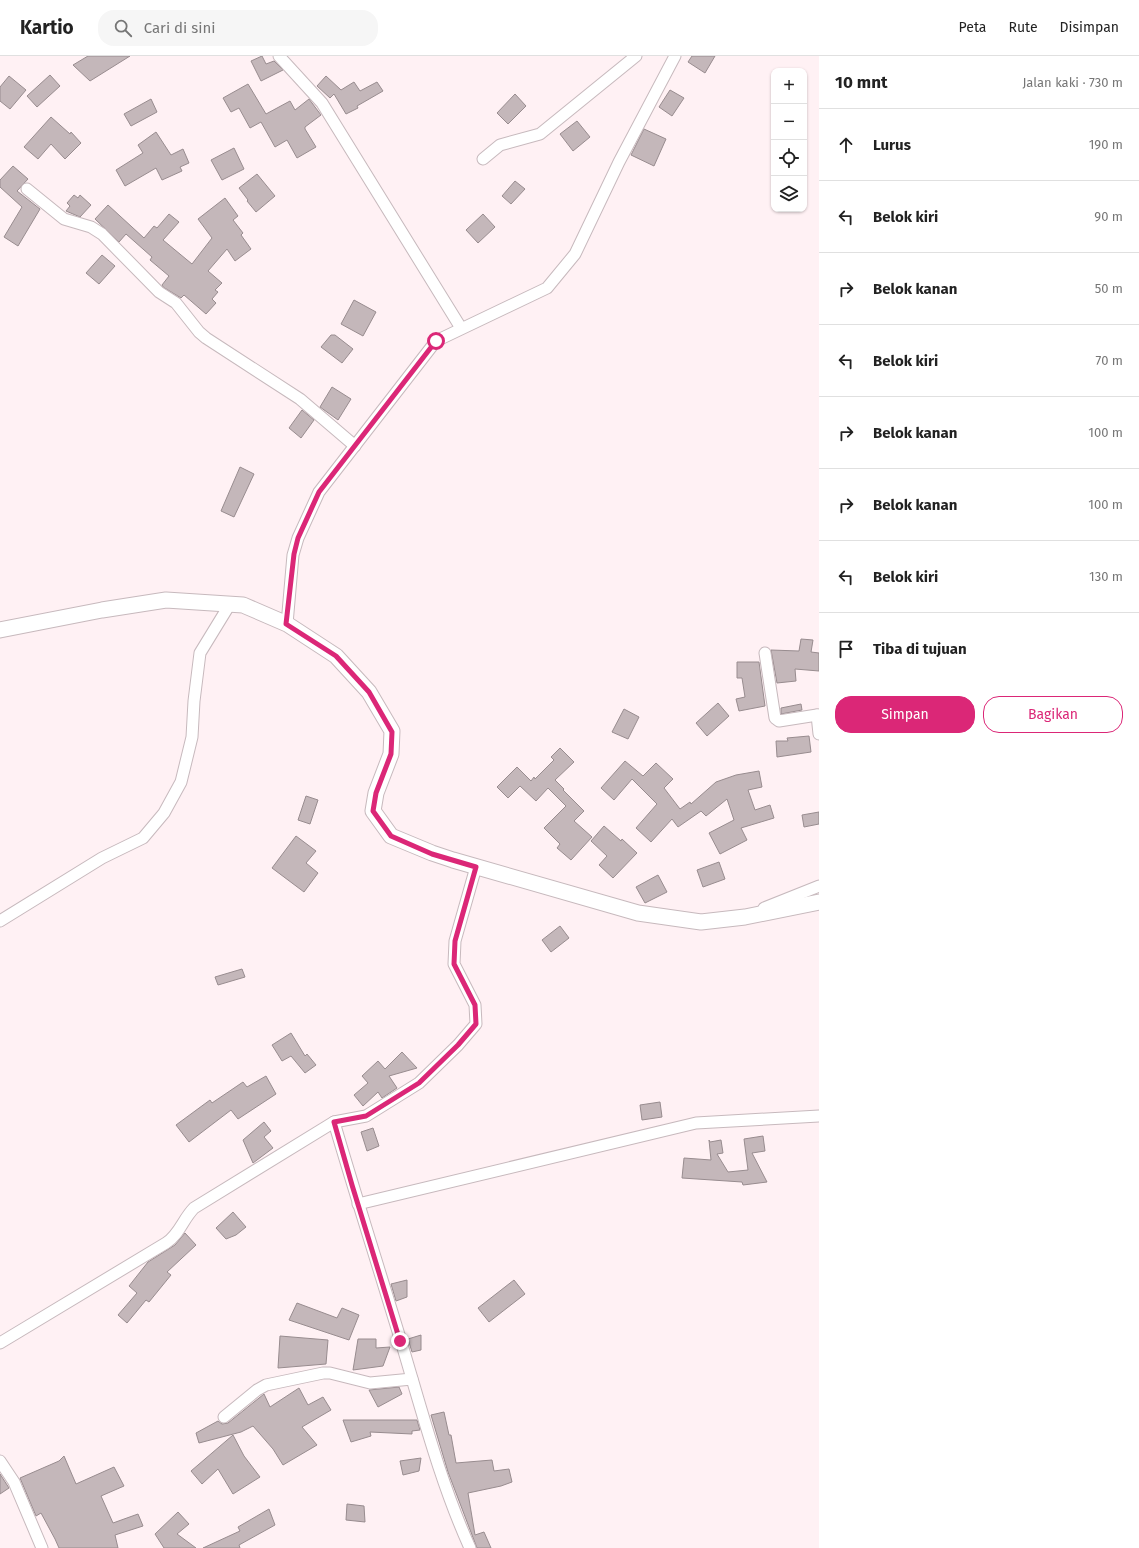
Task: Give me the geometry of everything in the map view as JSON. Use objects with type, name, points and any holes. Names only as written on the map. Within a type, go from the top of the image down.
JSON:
[{"type":"street","points":[[279,56],[322,103],[461,328]]},
{"type":"street","points":[[484,158],[500,145],[540,134],[636,56]]},
{"type":"street","points":[[286,624],[294,554],[298,538],[319,492],[436,341],[547,288],[575,254],[619,162],[673,57]]},
{"type":"street","points":[[27,189],[64,219],[91,227],[102,234],[159,292],[176,303],[199,332],[206,338],[300,399],[355,446]]},
{"type":"street","points":[[0,630],[102,610],[166,600],[243,605],[286,624],[336,656],[369,692],[392,732],[391,754],[376,793],[373,811],[391,836],[432,854],[638,912],[701,922],[745,917],[819,902]]},
{"type":"street","points":[[0,921],[102,858],[143,838],[164,813],[181,782],[192,737],[194,701],[200,653],[230,604]]},
{"type":"street","points":[[765,653],[775,718],[779,721],[818,715],[819,734]]},
{"type":"street","points":[[0,1343],[172,1240],[188,1214],[194,1208],[334,1122],[366,1116],[419,1083],[458,1045],[476,1024],[475,1005],[454,964],[455,941],[476,867]]},
{"type":"street","points":[[745,917],[819,886]]},
{"type":"street","points":[[358,1204],[696,1123],[819,1116]]},
{"type":"street","points":[[334,1122],[432,1445],[456,1518],[470,1548]]},
{"type":"street","points":[[224,1417],[257,1390],[275,1382],[323,1373],[330,1373],[370,1383],[412,1379]]},
{"type":"street","points":[[0,1461],[15,1484],[42,1548]]},
{"type":"building","points":[[88,56],[130,56],[90,81],[73,65]]},
{"type":"building","points":[[262,56],[266,64],[274,61],[283,70],[261,81],[251,61]]},
{"type":"building","points":[[692,56],[715,56],[705,73],[688,62]]},
{"type":"building","points":[[50,75],[60,86],[37,107],[27,96]]},
{"type":"building","points":[[9,76],[26,90],[10,109],[0,101],[0,87]]},
{"type":"building","points":[[326,76],[341,90],[354,82],[360,91],[377,82],[383,91],[357,106],[358,108],[346,114],[334,94],[330,98],[317,86]]},
{"type":"building","points":[[248,84],[266,114],[290,101],[295,110],[309,99],[321,115],[305,127],[316,147],[297,158],[287,140],[275,147],[261,122],[250,128],[239,108],[231,112],[223,98]]},
{"type":"building","points":[[670,90],[684,98],[672,116],[659,107]]},
{"type":"building","points":[[515,94],[526,106],[508,124],[497,113]]},
{"type":"building","points":[[151,99],[157,112],[131,126],[124,114]]},
{"type":"building","points":[[51,117],[70,134],[71,132],[81,143],[65,159],[51,144],[38,159],[24,147]]},
{"type":"building","points":[[577,121],[590,137],[573,151],[560,134]]},
{"type":"building","points":[[644,129],[666,139],[654,166],[631,155]]},
{"type":"building","points":[[156,132],[171,155],[183,149],[189,163],[180,167],[182,171],[162,180],[156,168],[125,186],[116,170],[143,153],[138,145]]},
{"type":"building","points":[[234,148],[244,169],[222,180],[211,160]]},
{"type":"building","points":[[13,166],[28,179],[17,191],[40,209],[18,246],[4,237],[22,207],[0,187],[0,180]]},
{"type":"building","points":[[257,174],[275,196],[256,212],[239,188]]},
{"type":"building","points":[[515,181],[525,189],[511,204],[502,196]]},
{"type":"building","points":[[74,195],[78,198],[80,195],[91,205],[80,217],[66,211],[70,206],[67,203]]},
{"type":"building","points":[[225,198],[238,216],[233,220],[243,233],[241,235],[251,249],[235,261],[227,249],[208,271],[222,283],[215,290],[218,292],[212,299],[216,303],[206,314],[184,295],[181,298],[163,287],[162,285],[169,276],[150,260],[152,257],[126,234],[119,242],[95,219],[108,205],[144,238],[154,226],[157,228],[169,214],[179,222],[163,240],[192,264],[212,238],[198,219]]},
{"type":"building","points":[[483,214],[495,227],[478,243],[466,230]]},
{"type":"building","points":[[102,255],[115,266],[99,284],[86,273]]},
{"type":"building","points":[[354,300],[376,312],[363,336],[341,324]]},
{"type":"building","points":[[331,335],[335,335],[353,349],[342,363],[321,347]]},
{"type":"building","points":[[332,387],[351,399],[338,420],[320,407]]},
{"type":"building","points":[[302,410],[314,420],[301,438],[289,428]]},
{"type":"building","points":[[240,467],[254,474],[234,517],[221,511]]},
{"type":"building","points":[[801,639],[813,640],[811,652],[819,653],[819,671],[795,669],[796,681],[777,683],[771,650],[799,651]]},
{"type":"building","points":[[737,662],[759,662],[765,706],[739,711],[736,699],[745,697],[742,678],[737,678]]},
{"type":"building","points":[[718,703],[729,716],[707,736],[696,723]]},
{"type":"building","points":[[801,704],[802,710],[781,714],[781,708]]},
{"type":"building","points":[[624,709],[639,717],[628,739],[612,732]]},
{"type":"building","points":[[809,736],[811,752],[777,757],[776,741],[788,741],[787,738]]},
{"type":"building","points":[[560,748],[574,762],[555,780],[584,811],[574,821],[592,837],[571,860],[557,848],[560,844],[544,828],[566,806],[548,788],[536,801],[520,786],[508,798],[497,787],[517,767],[531,781],[534,777],[535,779],[554,760],[551,757]]},
{"type":"building","points":[[625,761],[643,776],[656,763],[673,779],[664,788],[680,809],[690,802],[691,804],[716,782],[736,775],[759,771],[762,787],[748,790],[755,810],[770,805],[774,818],[741,828],[747,840],[720,854],[709,833],[734,820],[727,799],[706,816],[701,811],[678,827],[672,819],[651,842],[636,828],[657,804],[632,779],[614,800],[601,788]]},
{"type":"building","points":[[306,796],[318,800],[310,824],[298,820]]},
{"type":"building","points":[[819,812],[819,824],[804,827],[802,815]]},
{"type":"building","points":[[604,826],[621,841],[622,839],[637,853],[613,878],[599,865],[607,856],[591,841]]},
{"type":"building","points":[[296,836],[316,851],[306,863],[318,873],[304,892],[272,868]]},
{"type":"building","points":[[719,862],[725,879],[703,887],[697,870]]},
{"type":"building","points":[[658,875],[667,892],[645,903],[636,887]]},
{"type":"building","points":[[560,926],[569,938],[551,952],[542,940]]},
{"type":"building","points":[[242,969],[245,977],[218,985],[215,977]]},
{"type":"building","points":[[291,1033],[305,1056],[307,1054],[316,1065],[305,1073],[291,1056],[282,1061],[272,1045]]},
{"type":"building","points":[[402,1052],[417,1068],[389,1076],[397,1088],[382,1098],[378,1092],[363,1106],[354,1095],[368,1083],[362,1076],[378,1061],[385,1069]]},
{"type":"building","points":[[266,1076],[276,1094],[238,1119],[231,1110],[189,1142],[176,1125],[210,1100],[212,1103],[243,1082],[247,1087]]},
{"type":"building","points":[[660,1102],[662,1117],[642,1120],[640,1105]]},
{"type":"building","points":[[264,1122],[271,1131],[264,1137],[273,1148],[253,1163],[243,1140]]},
{"type":"building","points":[[373,1128],[379,1146],[367,1151],[361,1132]]},
{"type":"building","points":[[763,1136],[765,1151],[752,1153],[767,1182],[743,1185],[742,1182],[682,1178],[684,1158],[711,1160],[709,1140],[710,1142],[721,1140],[723,1153],[717,1154],[728,1172],[748,1170],[744,1139]]},
{"type":"building","points":[[233,1212],[246,1227],[236,1235],[226,1239],[216,1228]]},
{"type":"building","points":[[185,1233],[196,1245],[167,1272],[171,1275],[149,1302],[146,1300],[127,1323],[118,1315],[137,1293],[129,1286],[148,1262],[175,1245]]},
{"type":"building","points":[[407,1280],[407,1297],[396,1301],[391,1284]]},
{"type":"building","points":[[514,1280],[525,1294],[489,1322],[478,1308]]},
{"type":"building","points":[[297,1303],[337,1318],[342,1308],[359,1315],[349,1340],[289,1320]]},
{"type":"building","points":[[421,1335],[421,1350],[412,1352],[408,1339]]},
{"type":"building","points":[[280,1336],[328,1340],[326,1364],[278,1368]]},
{"type":"building","points":[[358,1339],[376,1339],[376,1348],[390,1347],[383,1366],[353,1370]]},
{"type":"building","points":[[399,1387],[402,1394],[378,1407],[369,1390]]},
{"type":"building","points":[[299,1388],[308,1405],[323,1397],[331,1410],[302,1427],[317,1445],[283,1465],[273,1449],[253,1426],[241,1432],[199,1443],[196,1433],[218,1421],[222,1424],[228,1423],[264,1394],[270,1407]]},
{"type":"building","points":[[444,1412],[449,1435],[451,1435],[456,1463],[492,1460],[494,1471],[509,1469],[512,1482],[501,1486],[468,1493],[475,1535],[484,1532],[491,1548],[477,1548],[448,1472],[431,1415]]},
{"type":"building","points":[[343,1420],[417,1420],[420,1430],[412,1431],[412,1434],[370,1432],[371,1436],[351,1442]]},
{"type":"building","points":[[233,1435],[244,1456],[260,1477],[233,1494],[218,1469],[202,1484],[191,1471]]},
{"type":"building","points":[[64,1456],[76,1484],[114,1467],[124,1486],[101,1496],[113,1523],[138,1514],[143,1526],[115,1535],[118,1548],[59,1548],[41,1513],[36,1516],[20,1478],[59,1461]]},
{"type":"building","points":[[421,1458],[419,1471],[403,1475],[400,1461]]},
{"type":"building","points":[[0,1474],[9,1488],[0,1494]]},
{"type":"building","points":[[347,1504],[364,1506],[365,1522],[346,1520]]},
{"type":"building","points":[[269,1509],[275,1525],[239,1545],[240,1548],[203,1548],[240,1531],[238,1527]]},
{"type":"building","points":[[178,1512],[189,1524],[177,1534],[196,1548],[164,1548],[155,1534]]},
{"type":"route","points":[[400,1341],[334,1122],[366,1116],[419,1083],[458,1045],[476,1024],[475,1005],[454,964],[455,941],[476,867],[432,854],[391,836],[373,811],[376,793],[391,754],[392,732],[369,692],[336,656],[286,624],[294,554],[298,538],[319,492],[436,341]]}]
